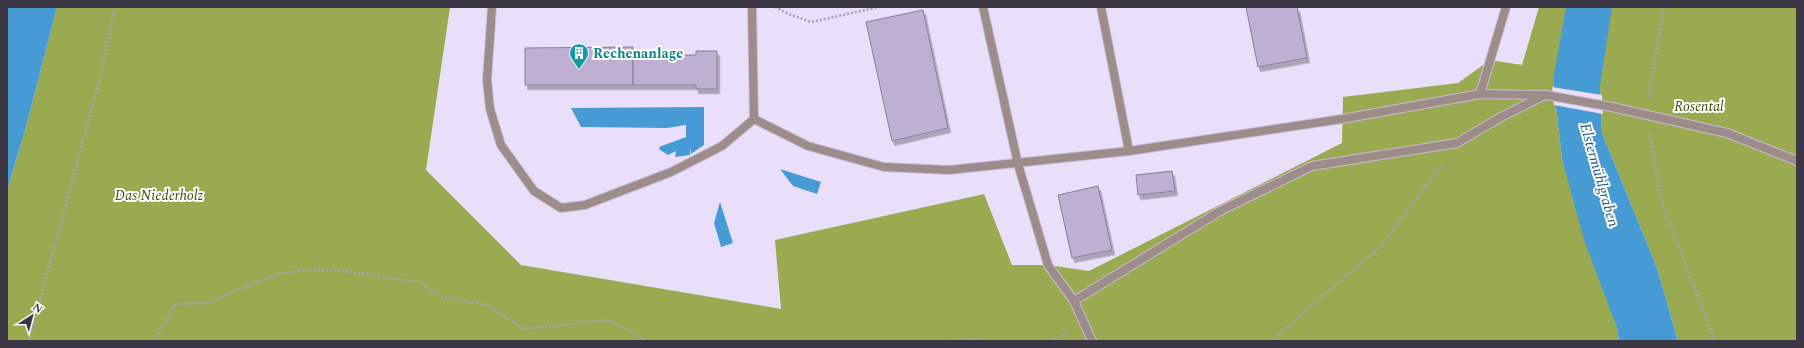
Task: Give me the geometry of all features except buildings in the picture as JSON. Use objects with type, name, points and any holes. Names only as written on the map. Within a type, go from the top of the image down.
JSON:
[{"type":"lane","points":[[492,7],[487,80],[490,109],[501,145],[534,191],[561,208],[585,205],[671,172],[722,146],[754,119]]},
{"type":"lane","points":[[752,7],[754,119]]},
{"type":"lane","points":[[983,7],[1018,164],[1048,265],[1074,301],[1092,341]]},
{"type":"lane","points":[[1101,7],[1129,151]]},
{"type":"lane","points":[[1480,94],[1506,7]]},
{"type":"lane","points":[[754,119],[808,146],[884,167],[950,170],[1018,164],[1129,151],[1342,119],[1480,94],[1546,95],[1612,107],[1727,133],[1797,161]]},
{"type":"lane","points":[[1074,301],[1220,211],[1312,166],[1457,143],[1501,117],[1546,95]]},
{"type":"path","points":[[29,341],[100,78],[115,7]]},
{"type":"path","points":[[774,7],[811,22],[880,7]]},
{"type":"path","points":[[1649,88],[1664,7]]},
{"type":"path","points":[[1647,115],[1660,197],[1715,341]]},
{"type":"path","points":[[1271,341],[1382,245],[1457,143]]},
{"type":"path","points":[[154,341],[175,304],[208,303],[276,274],[315,269],[352,272],[419,282],[439,296],[488,305],[524,329],[608,320],[647,341]]},
{"type":"path","points":[[939,341],[976,339],[985,341]]},
{"type":"green space","name":"Das Niederholz","points":[[57,7],[450,7],[426,170],[521,265],[781,309],[775,240],[984,194],[1012,265],[1048,265],[1089,271],[1342,143],[1343,97],[1458,83],[1490,60],[1522,65],[1539,7],[1797,7],[1797,341],[1678,341],[1657,268],[1602,133],[1600,86],[1553,80],[1562,159],[1617,328],[1619,341],[7,341],[7,190],[26,127]]},
{"type":"water","points":[[7,7],[57,7],[26,127],[7,190]]},
{"type":"water","name":"Elstermühlgraben","points":[[1566,7],[1612,7],[1600,86],[1602,133],[1657,268],[1678,341],[1619,341],[1617,328],[1584,240],[1562,159],[1553,80]]},
{"type":"water","points":[[704,107],[704,145],[691,154],[690,148],[690,155],[675,157],[676,151],[668,155],[660,150],[659,147],[686,137],[686,125],[667,128],[581,127],[571,108]]},
{"type":"water","points":[[780,169],[821,182],[817,194],[793,186]]},
{"type":"water","points":[[720,202],[733,243],[721,247],[714,223]]},
{"type":"pier","points":[[1552,87],[1602,95],[1603,114],[1554,105]]},
{"type":"place","name":"Rechenanlage","points":[[579,70]]},
{"type":"park label","name":"Rosental","points":[[1699,106]]}]
